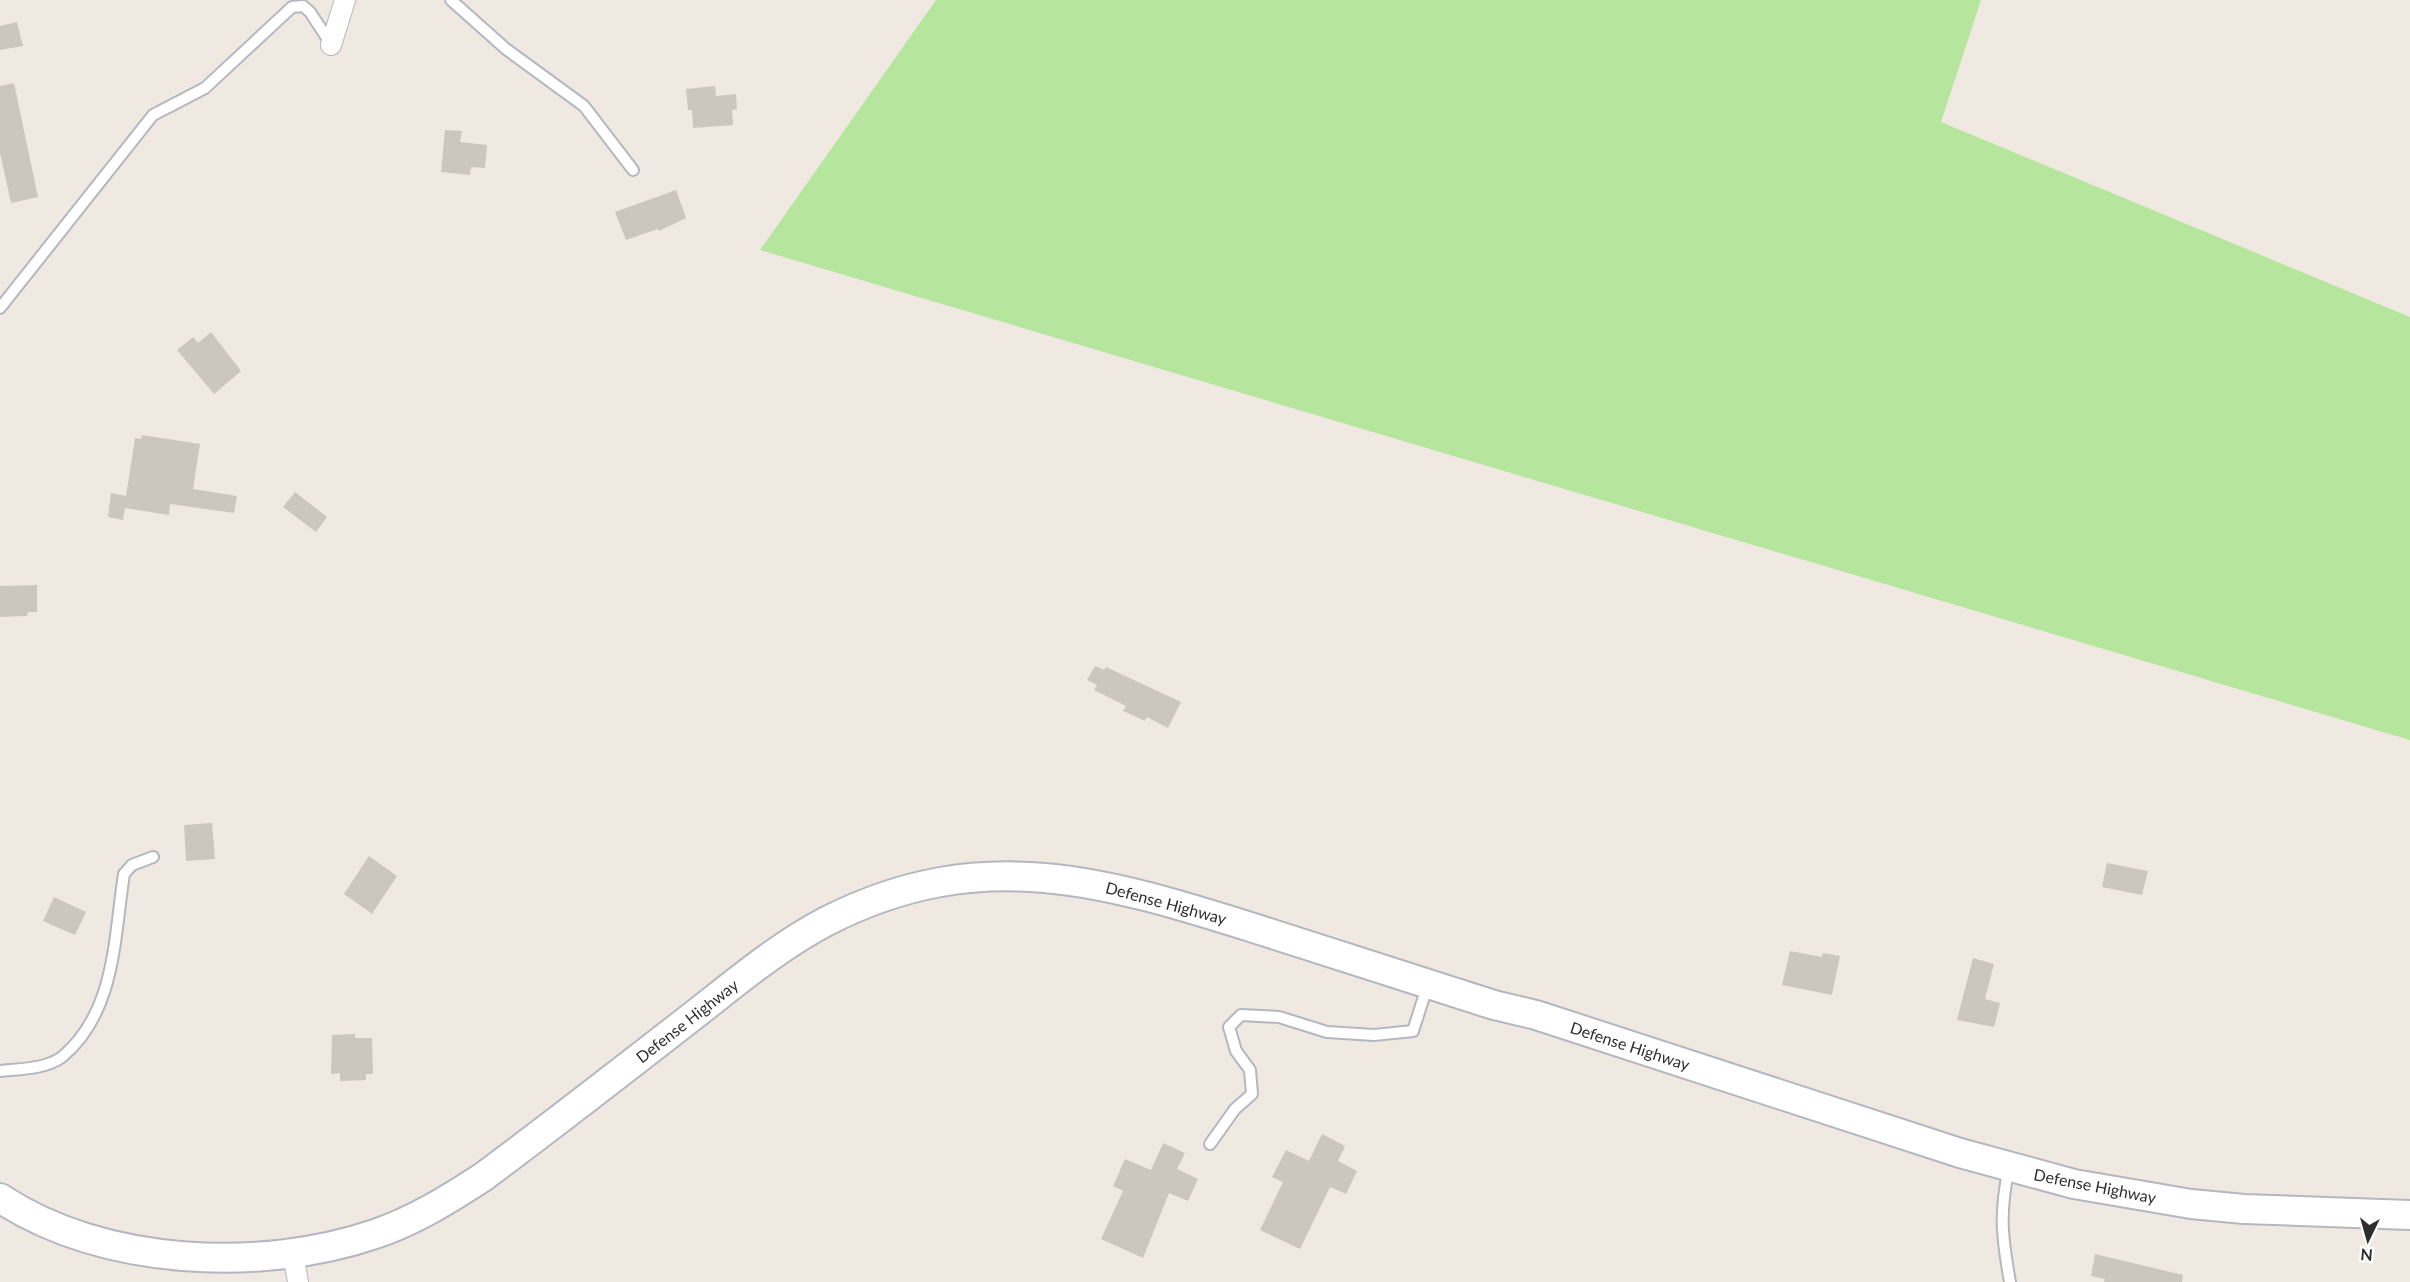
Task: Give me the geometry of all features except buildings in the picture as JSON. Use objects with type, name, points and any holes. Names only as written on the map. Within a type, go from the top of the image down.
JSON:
[{"type":"main road","name":"Defense Highway","points":[[0,1198],[51,1225],[131,1248],[210,1257],[293,1254],[375,1234],[443,1203],[483,1177],[757,966],[792,942],[861,905],[929,884],[1001,875],[1080,880],[1190,908],[1428,984],[1536,1015],[2009,1167],[2093,1188],[2191,1204],[2244,1209],[2410,1215]]},
{"type":"street","points":[[331,45],[345,0]]},
{"type":"street","points":[[293,1254],[298,1282]]},
{"type":"lane","points":[[451,0],[506,49],[584,106],[633,170]]},
{"type":"lane","points":[[0,308],[153,115],[205,88],[292,7],[303,6],[310,12],[331,45]]},
{"type":"lane","points":[[0,1071],[27,1069],[61,1058],[88,1026],[100,1005],[112,967],[124,874],[132,865],[153,857]]},
{"type":"lane","points":[[1210,1144],[1235,1109],[1251,1094],[1250,1070],[1236,1051],[1229,1027],[1241,1015],[1279,1017],[1328,1032],[1374,1035],[1413,1032],[1428,984]]},
{"type":"lane","points":[[2009,1167],[2002,1200],[2001,1228],[2010,1282]]},
{"type":"green space","points":[[936,0],[1981,0],[1941,122],[2410,317],[2410,740],[760,250]]}]
